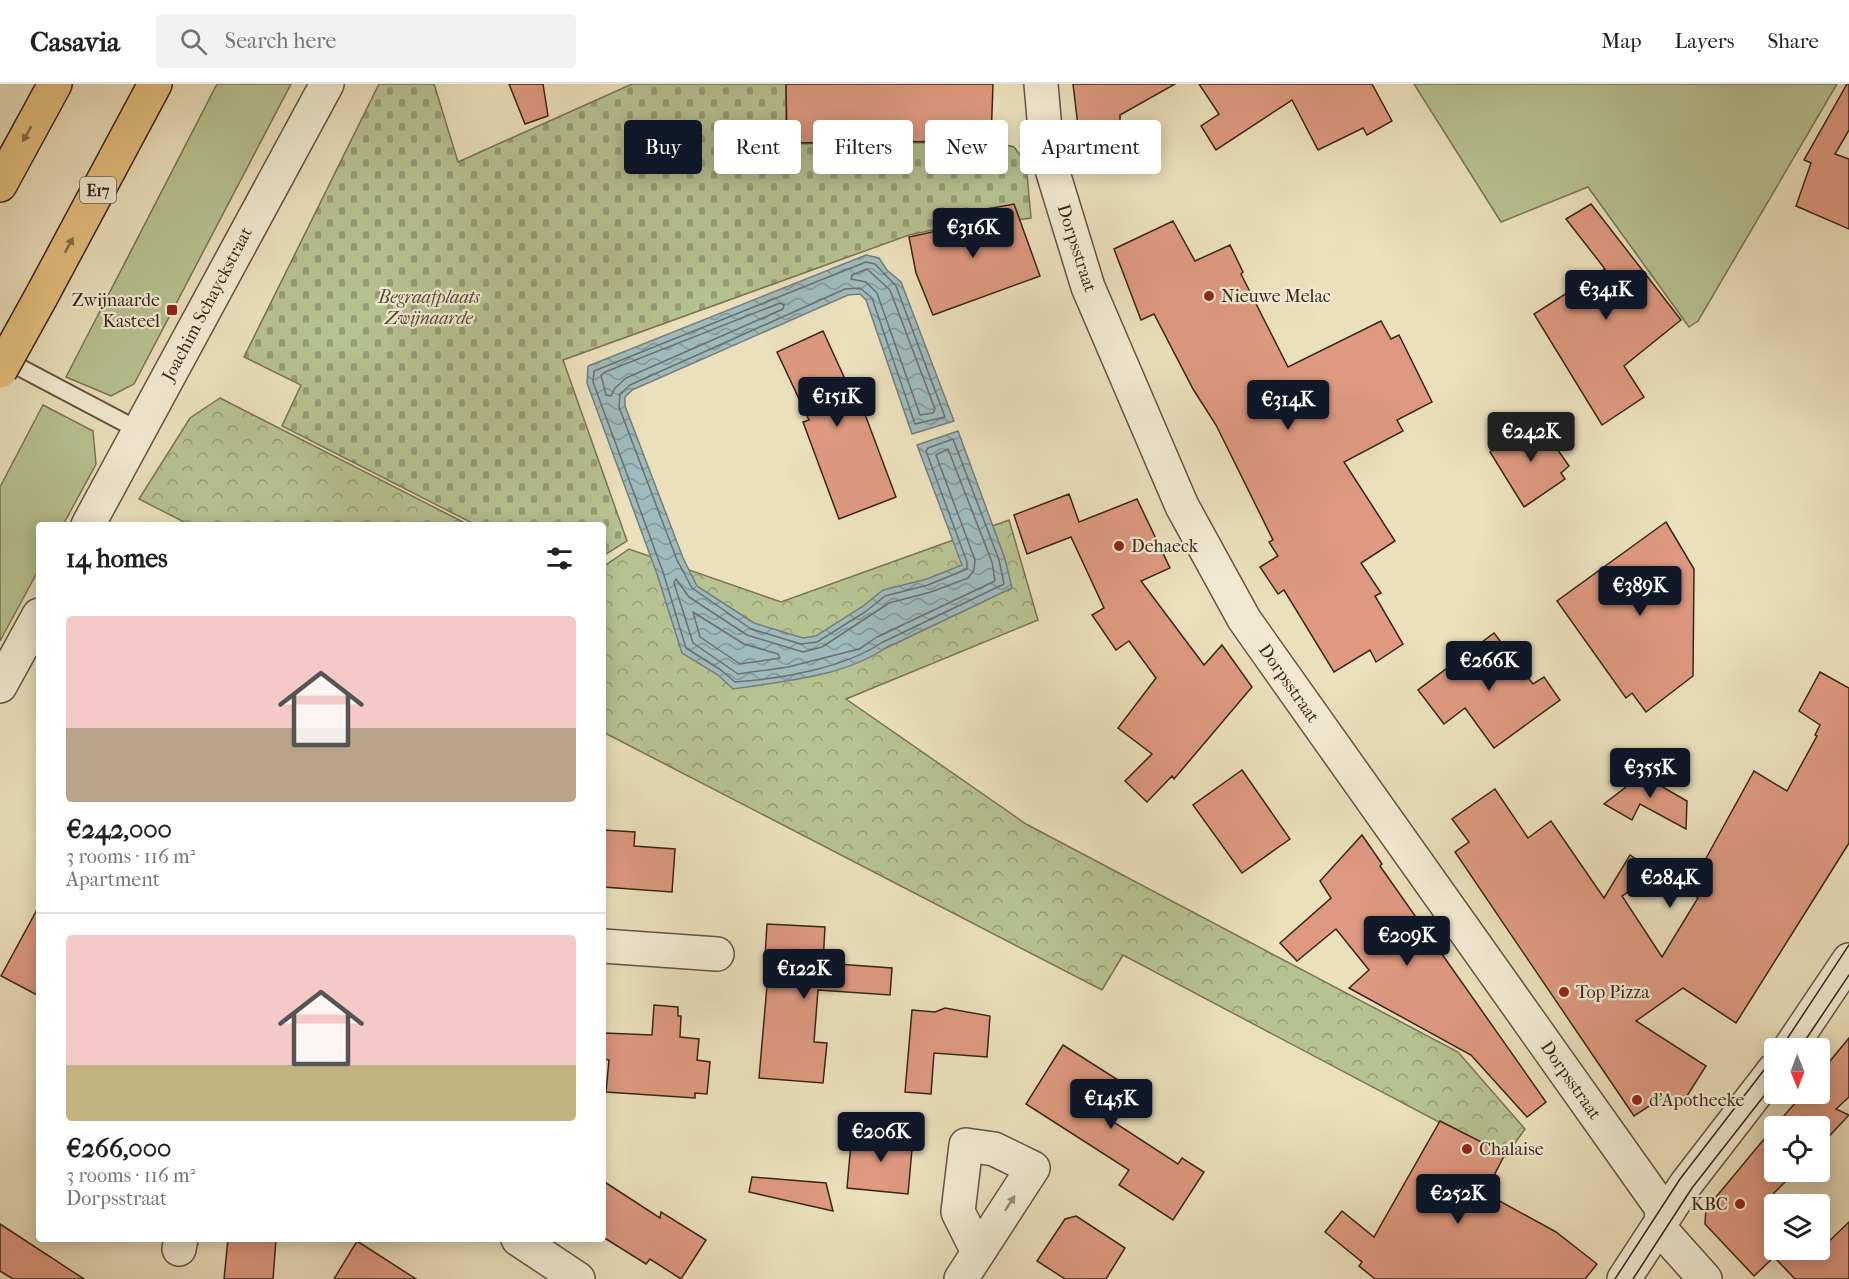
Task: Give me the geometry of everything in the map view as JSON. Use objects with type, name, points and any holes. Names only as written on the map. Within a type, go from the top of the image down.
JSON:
[{"type":"highway","points":[[0,184],[55,84]]},
{"type":"highway","name":"E17","points":[[0,371],[155,84]]},
{"type":"street","name":"Joachim Schayckstraat","points":[[90,522],[327,84]]},
{"type":"street","name":"Dorpsstraat","points":[[1041,84],[1047,153],[1088,287],[1182,506],[1263,646],[1661,1207],[1663,1232],[1705,1279]]},
{"type":"street","points":[[0,686],[36,620]]},
{"type":"street","points":[[606,946],[717,954]]},
{"type":"street","points":[[1797,1038],[1849,960]]},
{"type":"street","points":[[1624,1279],[1686,1184],[1764,1083]]},
{"type":"street","points":[[522,1242],[578,1279]]},
{"type":"lane","points":[[0,357],[140,431]]},
{"type":"green space","points":[[217,84],[291,84],[134,384],[111,396],[66,377]]},
{"type":"green space","name":"Begraafplaats Zwijnaarde","points":[[379,84],[434,84],[458,162],[632,84],[786,84],[786,120],[714,120],[714,174],[801,174],[801,144],[813,144],[813,174],[913,174],[913,143],[925,143],[925,174],[1008,174],[1008,146],[1014,147],[1020,155],[1020,174],[1027,174],[1031,218],[968,226],[966,223],[909,235],[563,360],[627,541],[606,554],[606,522],[470,522],[282,426],[301,385],[244,357]]},
{"type":"green space","points":[[1414,84],[1837,84],[1698,321],[1689,327],[1588,187],[1501,222]]},
{"type":"green space","points":[[220,398],[463,522],[184,522],[139,499],[190,418]]},
{"type":"green space","points":[[43,405],[93,431],[96,464],[65,522],[36,522],[36,575],[0,641],[0,487]]},
{"type":"green space","points":[[1009,520],[1038,620],[846,699],[1026,824],[1458,1052],[1525,1129],[1505,1157],[1123,955],[1102,990],[606,734],[606,565],[629,549],[781,602]]},
{"type":"water","points":[[866,255],[879,258],[887,270],[901,282],[954,421],[912,434],[866,300],[860,294],[848,295],[632,390],[625,397],[625,406],[683,558],[697,586],[754,623],[803,638],[816,636],[862,607],[883,590],[927,579],[962,565],[917,445],[958,431],[1005,559],[1012,588],[850,666],[812,677],[733,689],[718,675],[682,653],[657,574],[587,383],[588,366]]},
{"type":"building","points":[[509,84],[543,84],[548,116],[525,124]]},
{"type":"building","points":[[786,84],[993,84],[992,120],[925,120],[925,142],[913,142],[913,120],[813,120],[813,143],[801,143],[801,120],[787,120]]},
{"type":"building","points":[[1073,84],[1175,84],[1120,115],[1120,120],[1077,120]]},
{"type":"building","points":[[1199,84],[1372,84],[1392,121],[1367,135],[1363,128],[1318,150],[1292,100],[1216,150],[1201,126],[1219,114]]},
{"type":"building","points":[[1849,84],[1849,130],[1835,154],[1849,159],[1849,229],[1796,206],[1811,163],[1804,160]]},
{"type":"building","points":[[1014,204],[1040,276],[933,315],[916,273],[909,237],[983,221],[981,210]]},
{"type":"building","points":[[1591,204],[1681,320],[1624,366],[1644,397],[1602,425],[1534,314],[1605,269],[1566,219]]},
{"type":"building","points":[[1173,221],[1195,261],[1230,245],[1243,272],[1241,274],[1288,367],[1381,321],[1391,339],[1399,335],[1432,402],[1397,420],[1403,431],[1344,462],[1395,541],[1361,563],[1381,593],[1375,596],[1403,644],[1376,662],[1370,650],[1334,672],[1284,590],[1278,594],[1260,567],[1278,556],[1269,542],[1273,540],[1216,425],[1193,389],[1154,314],[1141,320],[1114,249]]},
{"type":"building","points":[[823,331],[856,403],[860,401],[896,497],[839,519],[803,422],[809,420],[777,352]]},
{"type":"building","points":[[1537,420],[1569,466],[1561,473],[1565,479],[1524,507],[1490,452]]},
{"type":"building","points":[[1069,494],[1079,522],[1137,499],[1170,568],[1141,581],[1204,665],[1222,645],[1252,687],[1174,779],[1172,776],[1147,802],[1125,781],[1152,754],[1118,728],[1156,678],[1129,641],[1116,650],[1092,615],[1104,608],[1071,537],[1027,554],[1014,515]]},
{"type":"building","points":[[1666,522],[1694,569],[1693,676],[1646,712],[1632,693],[1626,698],[1557,601]]},
{"type":"building","points":[[1494,633],[1533,684],[1544,677],[1560,700],[1494,748],[1465,708],[1444,724],[1418,690]]},
{"type":"building","points":[[1820,672],[1849,688],[1849,843],[1736,1023],[1683,988],[1636,1021],[1706,1066],[1680,1107],[1663,1097],[1634,1116],[1455,852],[1469,842],[1452,819],[1495,789],[1528,838],[1551,821],[1604,898],[1630,855],[1657,873],[1622,896],[1662,957],[1698,898],[1688,891],[1754,771],[1787,791],[1817,736],[1815,735],[1820,725],[1799,711]]},
{"type":"building","points":[[1665,757],[1652,781],[1687,801],[1686,829],[1640,804],[1632,820],[1604,804]]},
{"type":"building","points":[[1242,770],[1290,839],[1242,873],[1193,805]]},
{"type":"building","points":[[606,830],[635,832],[634,846],[675,849],[672,892],[606,887]]},
{"type":"building","points":[[1362,835],[1382,864],[1380,866],[1546,1102],[1527,1117],[1471,1055],[1349,988],[1369,970],[1336,929],[1297,961],[1280,943],[1331,898],[1320,881]]},
{"type":"building","points":[[36,912],[36,994],[1,976]]},
{"type":"building","points":[[767,924],[825,927],[823,963],[892,968],[890,995],[818,990],[814,1042],[827,1043],[823,1083],[759,1078],[768,974],[764,973]]},
{"type":"building","points":[[654,1005],[678,1007],[678,1016],[681,1016],[680,1037],[699,1039],[697,1060],[710,1062],[707,1094],[695,1093],[695,1098],[606,1092],[609,1060],[606,1059],[606,1033],[652,1035]]},
{"type":"building","points":[[945,1008],[990,1016],[987,1057],[934,1053],[931,1094],[905,1092],[912,1010],[935,1012]]},
{"type":"building","points":[[1849,1038],[1849,1097],[1836,1109],[1849,1115],[1830,1135],[1830,1116],[1784,1116],[1794,1104],[1830,1104],[1830,1061]]},
{"type":"building","points":[[1063,1045],[1129,1087],[1109,1119],[1178,1164],[1182,1158],[1204,1172],[1173,1220],[1119,1185],[1129,1170],[1026,1104]]},
{"type":"building","points":[[1440,1121],[1505,1154],[1485,1193],[1556,1232],[1597,1264],[1585,1279],[1375,1279],[1359,1266],[1362,1262],[1325,1232],[1342,1211],[1374,1237]]},
{"type":"building","points":[[872,1127],[905,1130],[903,1148],[912,1149],[908,1194],[847,1188],[851,1143],[871,1145]]},
{"type":"building","name":"KBC","points":[[1764,1139],[1764,1182],[1785,1182],[1774,1194],[1764,1194],[1764,1260],[1771,1260],[1754,1276],[1705,1224],[1706,1209]]},
{"type":"building","points":[[752,1177],[826,1183],[833,1211],[749,1192]]},
{"type":"building","points":[[606,1183],[660,1218],[661,1212],[706,1240],[681,1279],[650,1259],[646,1264],[606,1239]]},
{"type":"building","points":[[1076,1216],[1125,1248],[1106,1279],[1065,1279],[1037,1261],[1065,1219]]},
{"type":"building","name":"KBC","points":[[1849,1222],[1849,1279],[1795,1279],[1777,1260],[1830,1260],[1830,1240]]},
{"type":"building","points":[[0,1224],[84,1279],[13,1279],[0,1271]]},
{"type":"building","points":[[228,1242],[276,1242],[273,1279],[224,1279]]},
{"type":"building","points":[[359,1242],[416,1279],[334,1279]]},
{"type":"tram line","points":[[1788,1038],[1849,945]]},
{"type":"tram line","points":[[1807,1038],[1849,975]]},
{"type":"tram line","points":[[1615,1279],[1680,1179],[1764,1070]]},
{"type":"tram line","points":[[1633,1279],[1692,1188],[1764,1096]]},
{"type":"place","name":"Nieuwe Melac","points":[[1209,296]]},
{"type":"place","name":"Zwijnaarde Kasteel","points":[[172,310]]},
{"type":"place","name":"Dehaeck","points":[[1119,546]]},
{"type":"place","name":"Top Pizza","points":[[1564,992]]},
{"type":"place","name":"d'Apotheeke","points":[[1637,1100]]},
{"type":"place","name":"Chalaise","points":[[1467,1149]]},
{"type":"place","name":"KBC","points":[[1740,1204]]}]
